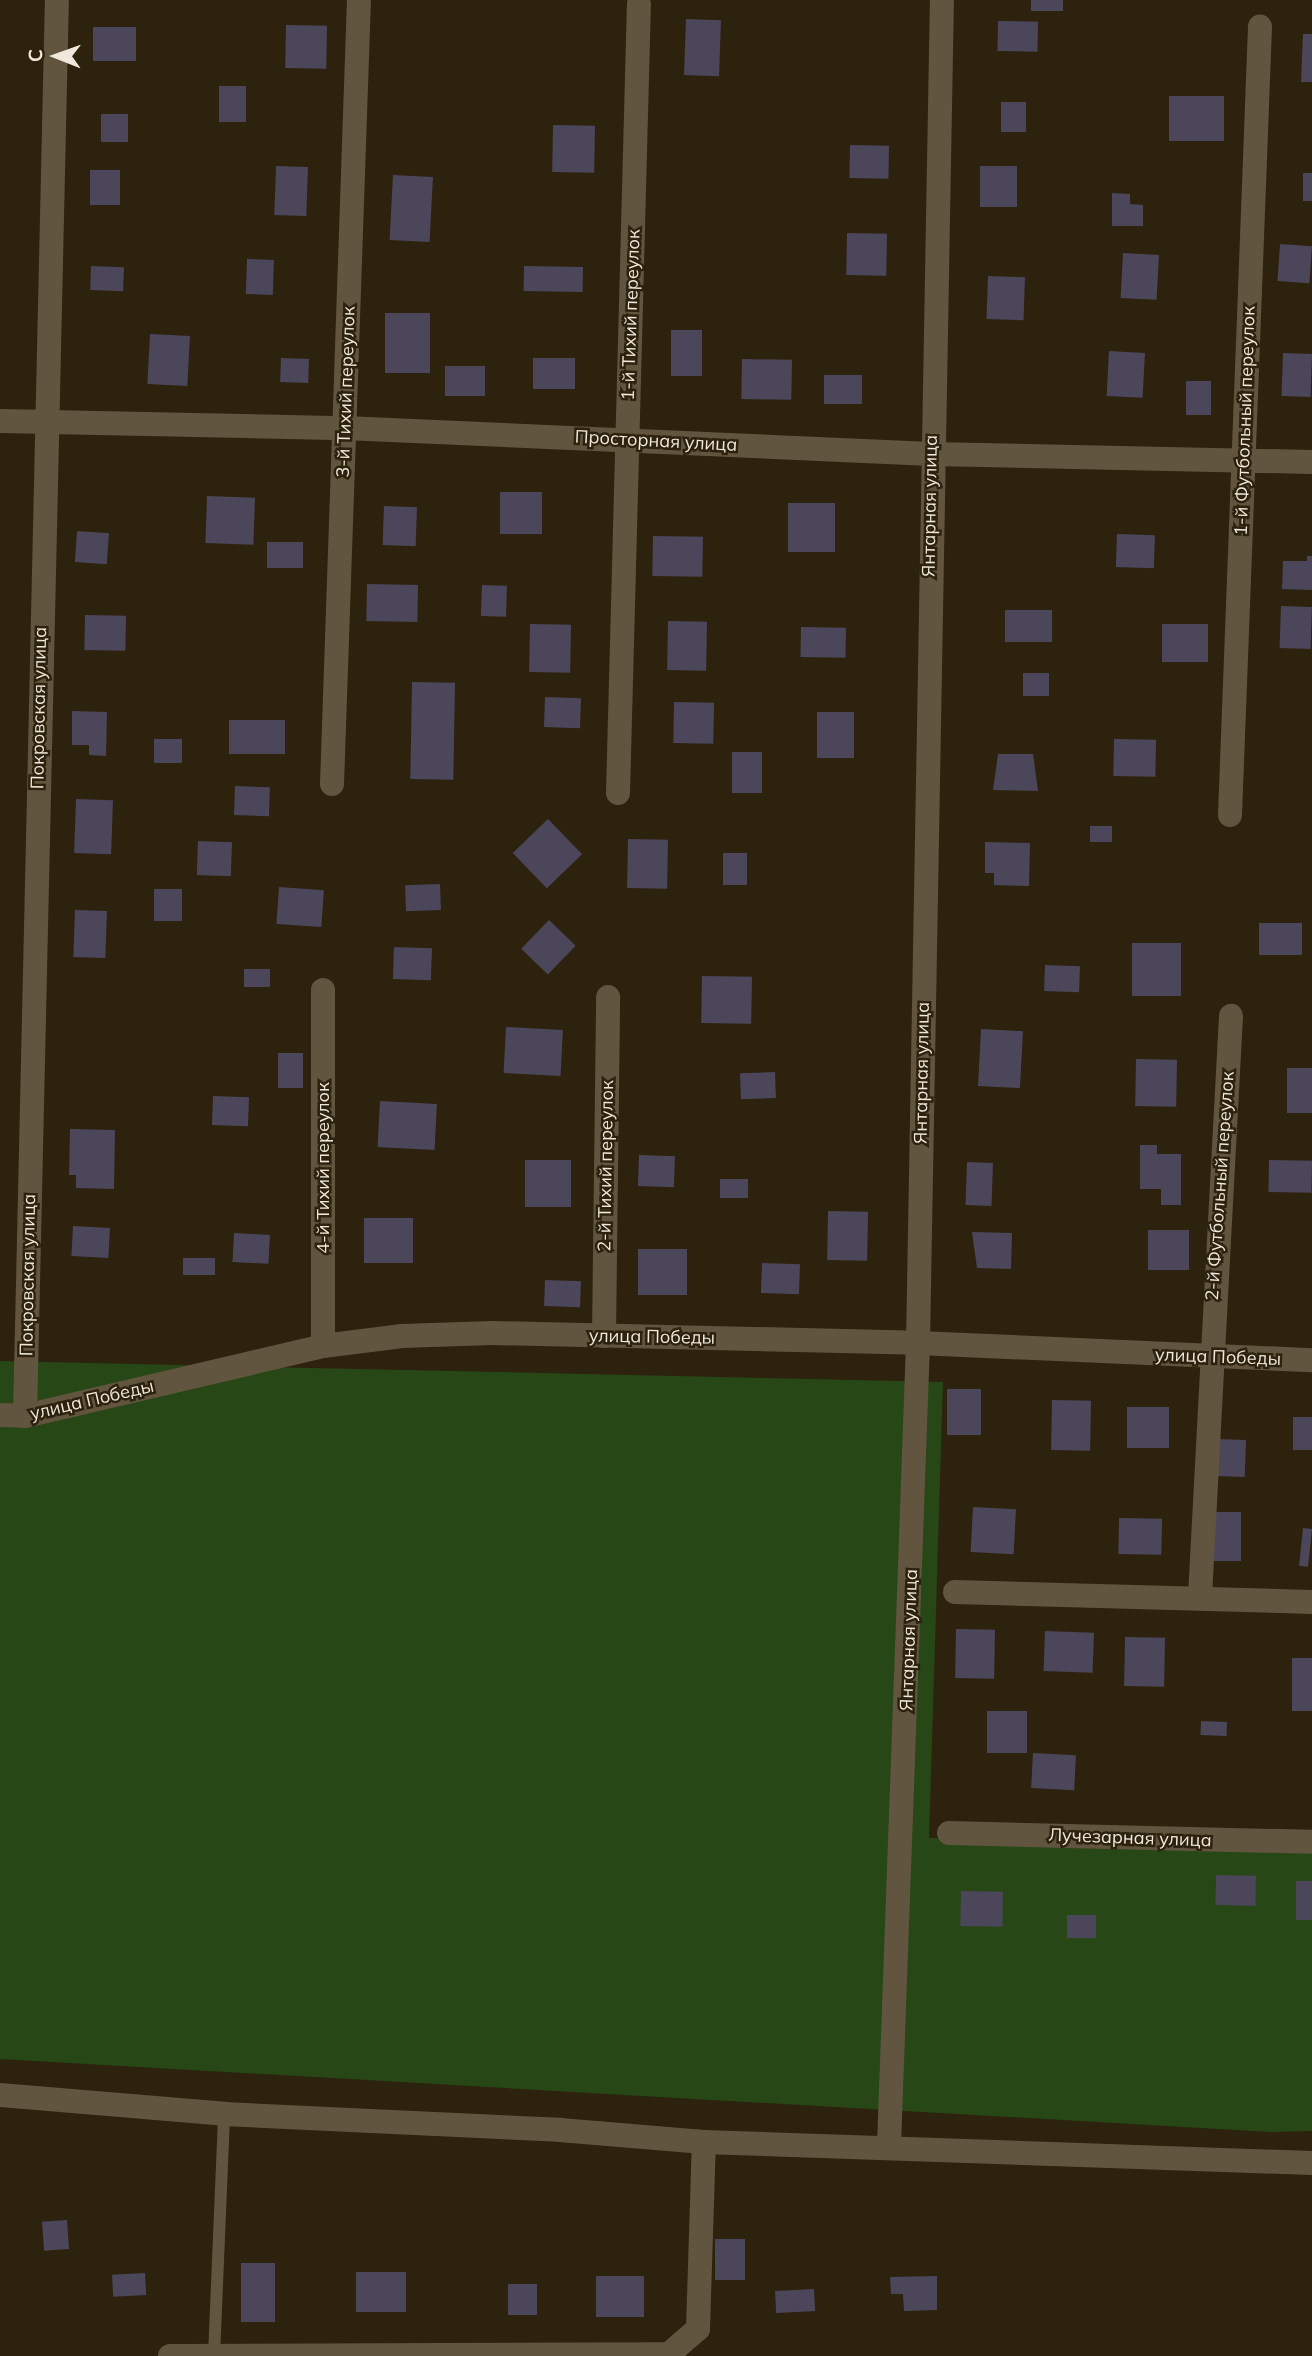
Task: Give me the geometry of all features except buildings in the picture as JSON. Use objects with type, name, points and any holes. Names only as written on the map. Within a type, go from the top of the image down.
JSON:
[{"type":"street","name":"Покровская улица","points":[[25,1416],[45,421],[57,0]]},
{"type":"street","name":"3-й Тихий переулок","points":[[332,784],[359,0]]},
{"type":"street","name":"Янтарная улица","points":[[890,2146],[918,1343],[931,454],[942,0]]},
{"type":"street","name":"1-й Тихий переулок","points":[[618,793],[639,4]]},
{"type":"street","name":"1-й Футбольный переулок","points":[[1230,815],[1260,27]]},
{"type":"street","name":"Просторная улица","points":[[0,421],[345,428],[931,454],[1312,462]]},
{"type":"street","name":"4-й Тихий переулок","points":[[323,990],[323,1346]]},
{"type":"street","name":"2-й Тихий переулок","points":[[604,1336],[608,997]]},
{"type":"street","name":"2-й Футбольный переулок","points":[[1200,1596],[1209,1357],[1231,1016]]},
{"type":"street","name":"улица Победы","points":[[0,1415],[25,1416],[323,1346],[415,1335],[918,1343],[1312,1360]]},
{"type":"street","points":[[955,1592],[1200,1596],[1312,1602]]},
{"type":"street","name":"Лучезарная улица","points":[[949,1833],[1312,1842]]},
{"type":"street","points":[[0,2095],[224,2114],[561,2130],[704,2142],[890,2146],[1312,2163]]},
{"type":"street","points":[[170,2356],[669,2354],[698,2329],[704,2142]]},
{"type":"lane","points":[[214,2356],[224,2114]]},
{"type":"green space","points":[[0,1361],[943,1382],[929,1838],[1312,1847],[1312,2131],[1271,2132],[0,2059]]}]
